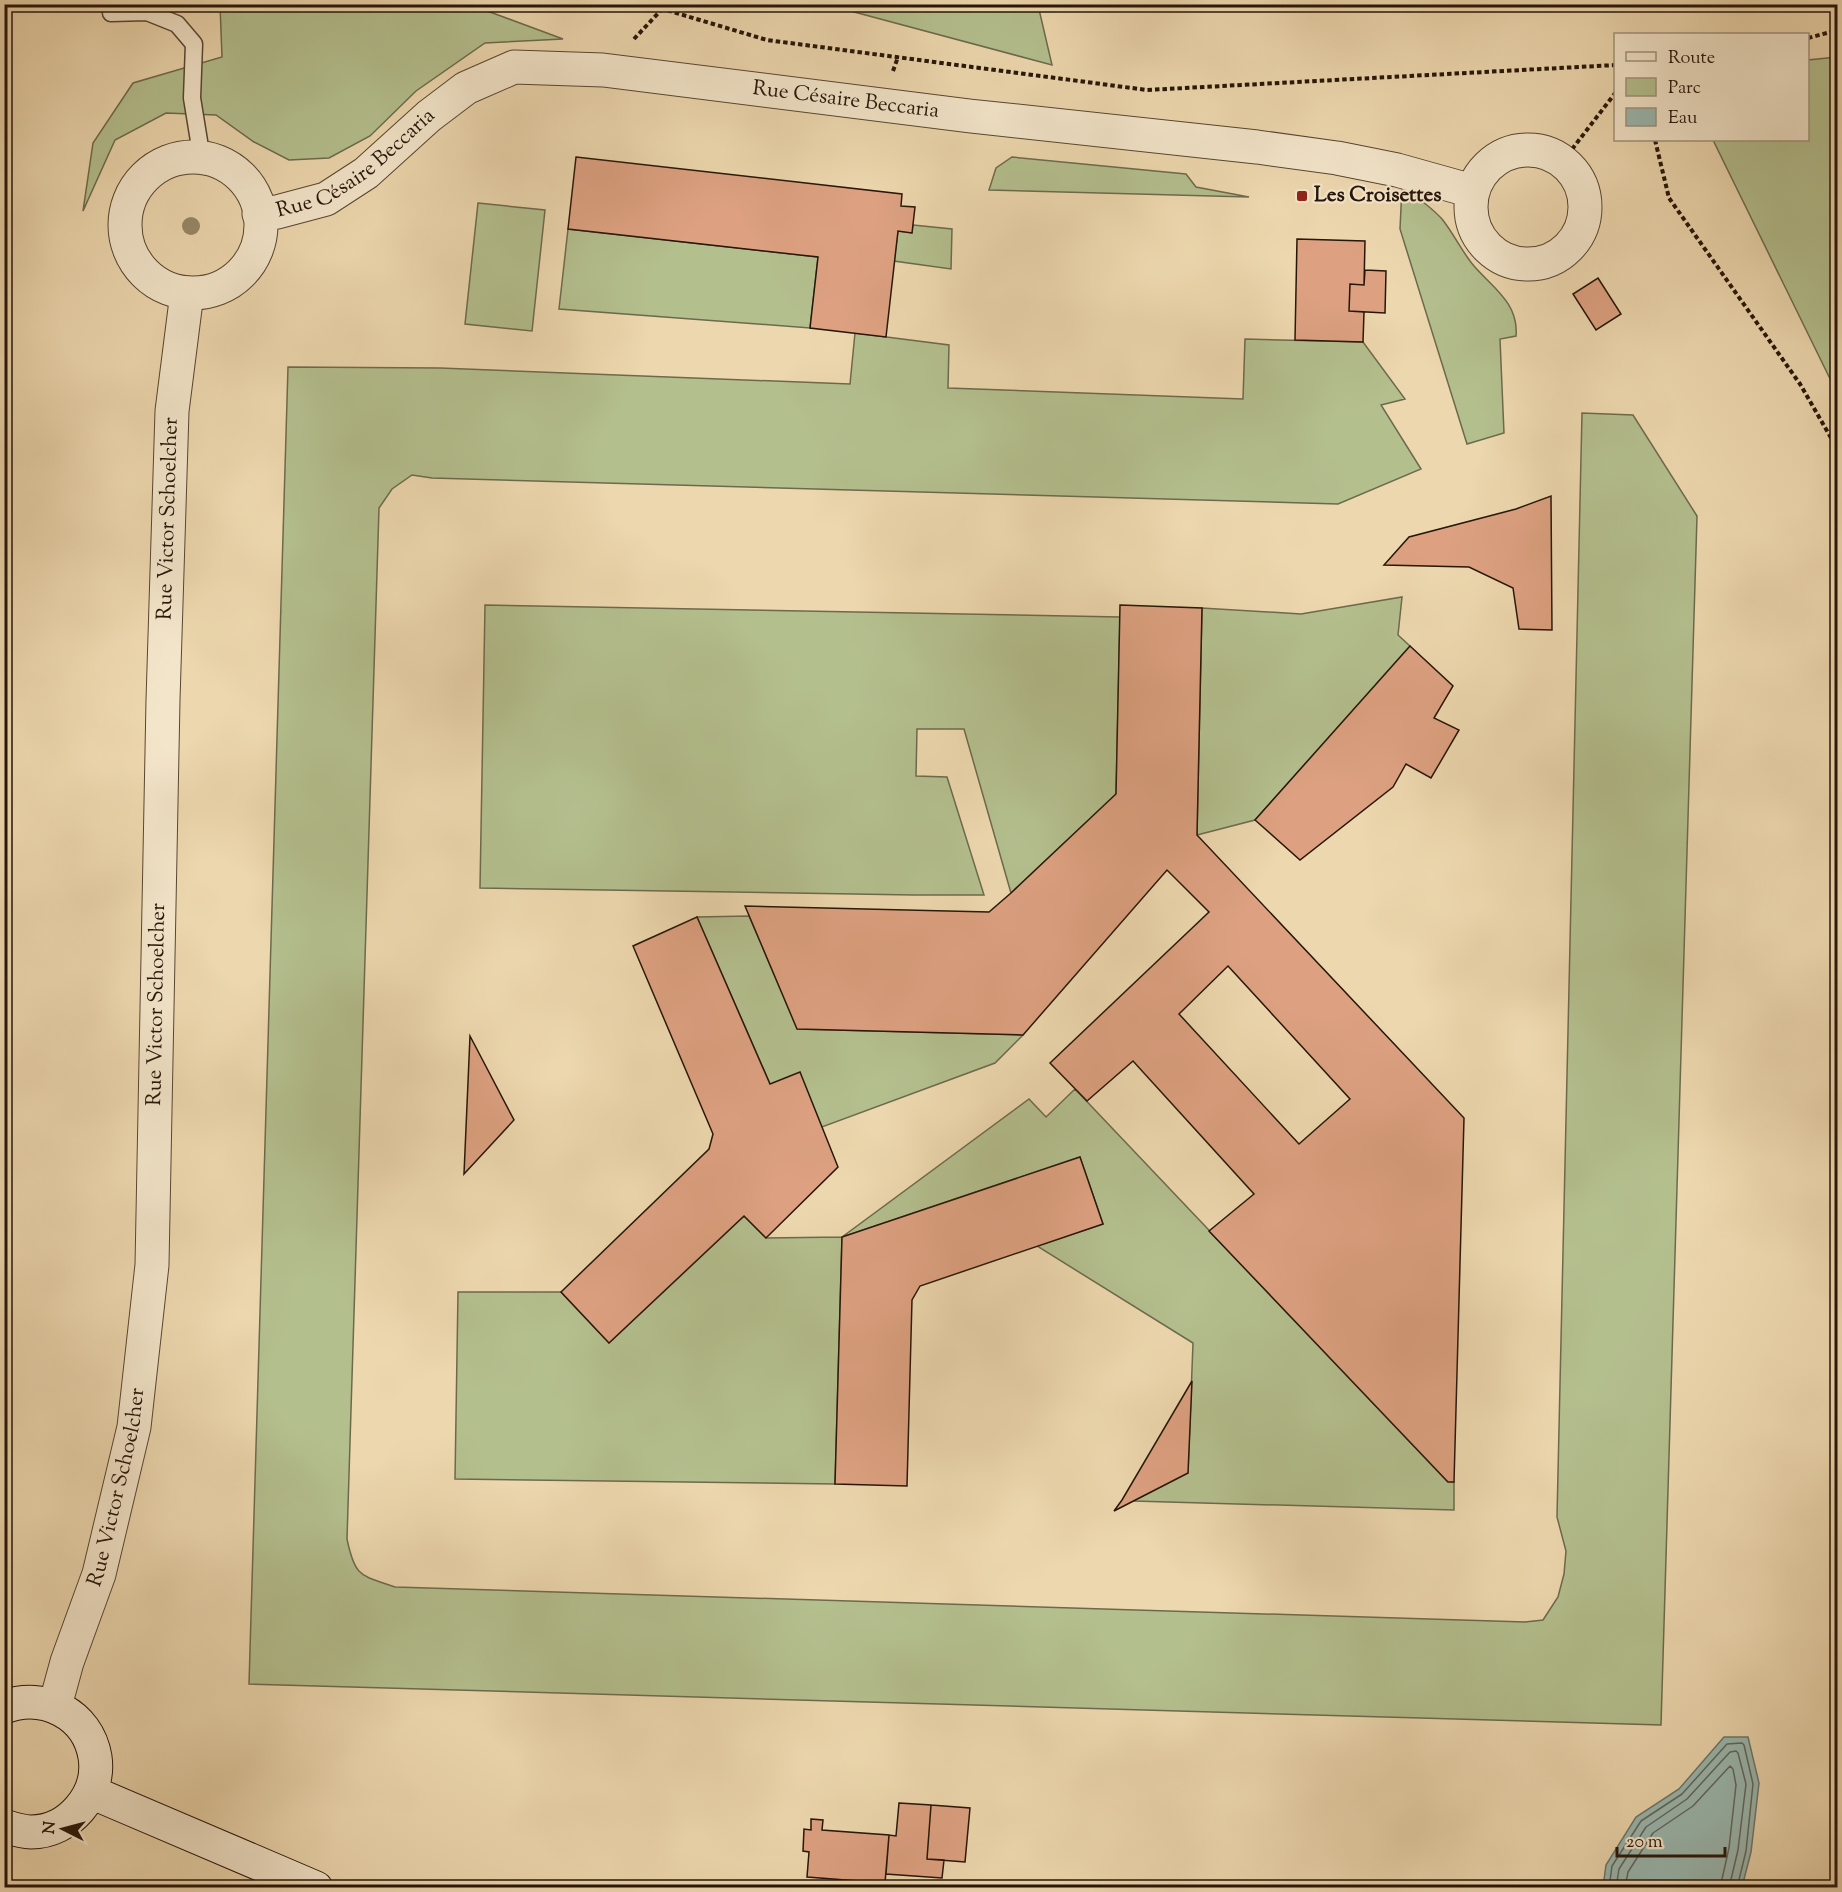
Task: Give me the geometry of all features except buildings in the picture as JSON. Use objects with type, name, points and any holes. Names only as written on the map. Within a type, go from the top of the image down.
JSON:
[{"type":"street","name":"Rue Césaire Beccaria","points":[[260,214],[277,212],[326,199],[366,173],[429,116],[466,88],[513,68],[603,70],[959,115],[1257,147],[1398,170],[1472,191]]},
{"type":"street","points":[[1527,149],[1546,152],[1563,161],[1578,177],[1586,201],[1581,232],[1567,250],[1549,262],[1533,266],[1504,260],[1481,242],[1470,208],[1472,191],[1486,167],[1511,152],[1527,149]]},
{"type":"street","points":[[200,157],[217,161],[233,170],[255,197],[260,214],[260,232],[256,249],[248,265],[220,287],[204,292],[169,289],[153,280],[131,253],[126,236],[125,218],[129,201],[138,185],[150,172],[165,163],[182,158],[200,157]]},
{"type":"street","name":"Rue Victor Schoelcher","points":[[54,1706],[67,1662],[99,1574],[134,1427],[152,1264],[163,700],[172,422],[187,292]]},
{"type":"street","points":[[4,1707],[30,1701],[54,1706],[70,1714],[82,1727],[95,1758],[95,1776],[91,1792],[73,1816],[47,1830],[32,1832],[4,1826]]},
{"type":"street","points":[[91,1792],[316,1887]]},
{"type":"lane","points":[[111,13],[147,12],[177,24],[194,44],[192,98],[200,157]]},
{"type":"path","points":[[646,4],[767,40],[1147,90],[1614,65]]},
{"type":"path","points":[[1809,38],[1838,30]]},
{"type":"path","points":[[1563,161],[1614,95]]},
{"type":"path","points":[[1655,141],[1669,198],[1800,384],[1838,450]]},
{"type":"green space","points":[[220,5],[471,5],[563,39],[485,43],[416,91],[370,136],[329,158],[289,160],[254,142],[216,115],[166,113],[115,140],[83,211],[93,143],[133,83],[222,57]]},
{"type":"green space","points":[[828,5],[1038,5],[1052,65]]},
{"type":"green space","points":[[1838,57],[1837,393],[1713,141],[1809,141],[1809,60]]},
{"type":"green space","points":[[1012,157],[1186,174],[1196,187],[1249,197],[989,190],[996,168]]},
{"type":"green space","points":[[1402,187],[1442,219],[1470,261],[1503,296],[1513,314],[1516,336],[1500,339],[1504,433],[1467,444],[1400,229]]},
{"type":"green space","points":[[478,203],[545,210],[532,331],[465,324]]},
{"type":"green space","points":[[913,225],[952,229],[951,269],[894,261],[898,231],[912,233]]},
{"type":"green space","points":[[568,229],[818,257],[810,328],[559,309]]},
{"type":"green space","points":[[855,333],[949,345],[948,388],[1243,399],[1245,339],[1363,342],[1405,399],[1381,405],[1421,469],[1338,504],[432,478],[412,475],[392,489],[379,508],[347,1539],[357,1568],[367,1577],[395,1587],[1525,1622],[1543,1620],[1558,1597],[1564,1574],[1566,1551],[1557,1517],[1582,413],[1633,415],[1697,516],[1661,1725],[249,1684],[288,367],[440,368],[850,384]]},
{"type":"green space","points":[[1402,597],[1398,635],[1410,646],[1255,820],[1197,835],[1202,608],[1301,614]]},
{"type":"green space","points":[[485,605],[1120,617],[1116,794],[1011,893],[964,729],[917,729],[916,776],[947,777],[984,895],[480,888]]},
{"type":"green space","points":[[749,916],[798,1029],[1023,1035],[995,1063],[822,1127],[770,1084],[697,917]]},
{"type":"green space","points":[[1075,1089],[1447,1481],[1454,1482],[1454,1510],[1133,1501],[1188,1473],[1193,1343],[1037,1246],[1103,1224],[1080,1157],[842,1237],[1029,1099],[1046,1117]]},
{"type":"green space","points":[[744,1216],[766,1238],[842,1237],[835,1484],[455,1479],[458,1292],[561,1292],[609,1343]]},
{"type":"water","points":[[1724,1737],[1748,1737],[1759,1783],[1751,1852],[1742,1887],[1603,1887],[1606,1865],[1636,1817],[1679,1789]]},
{"type":"place","name":"Les Croisettes","points":[[1302,196]]}]
